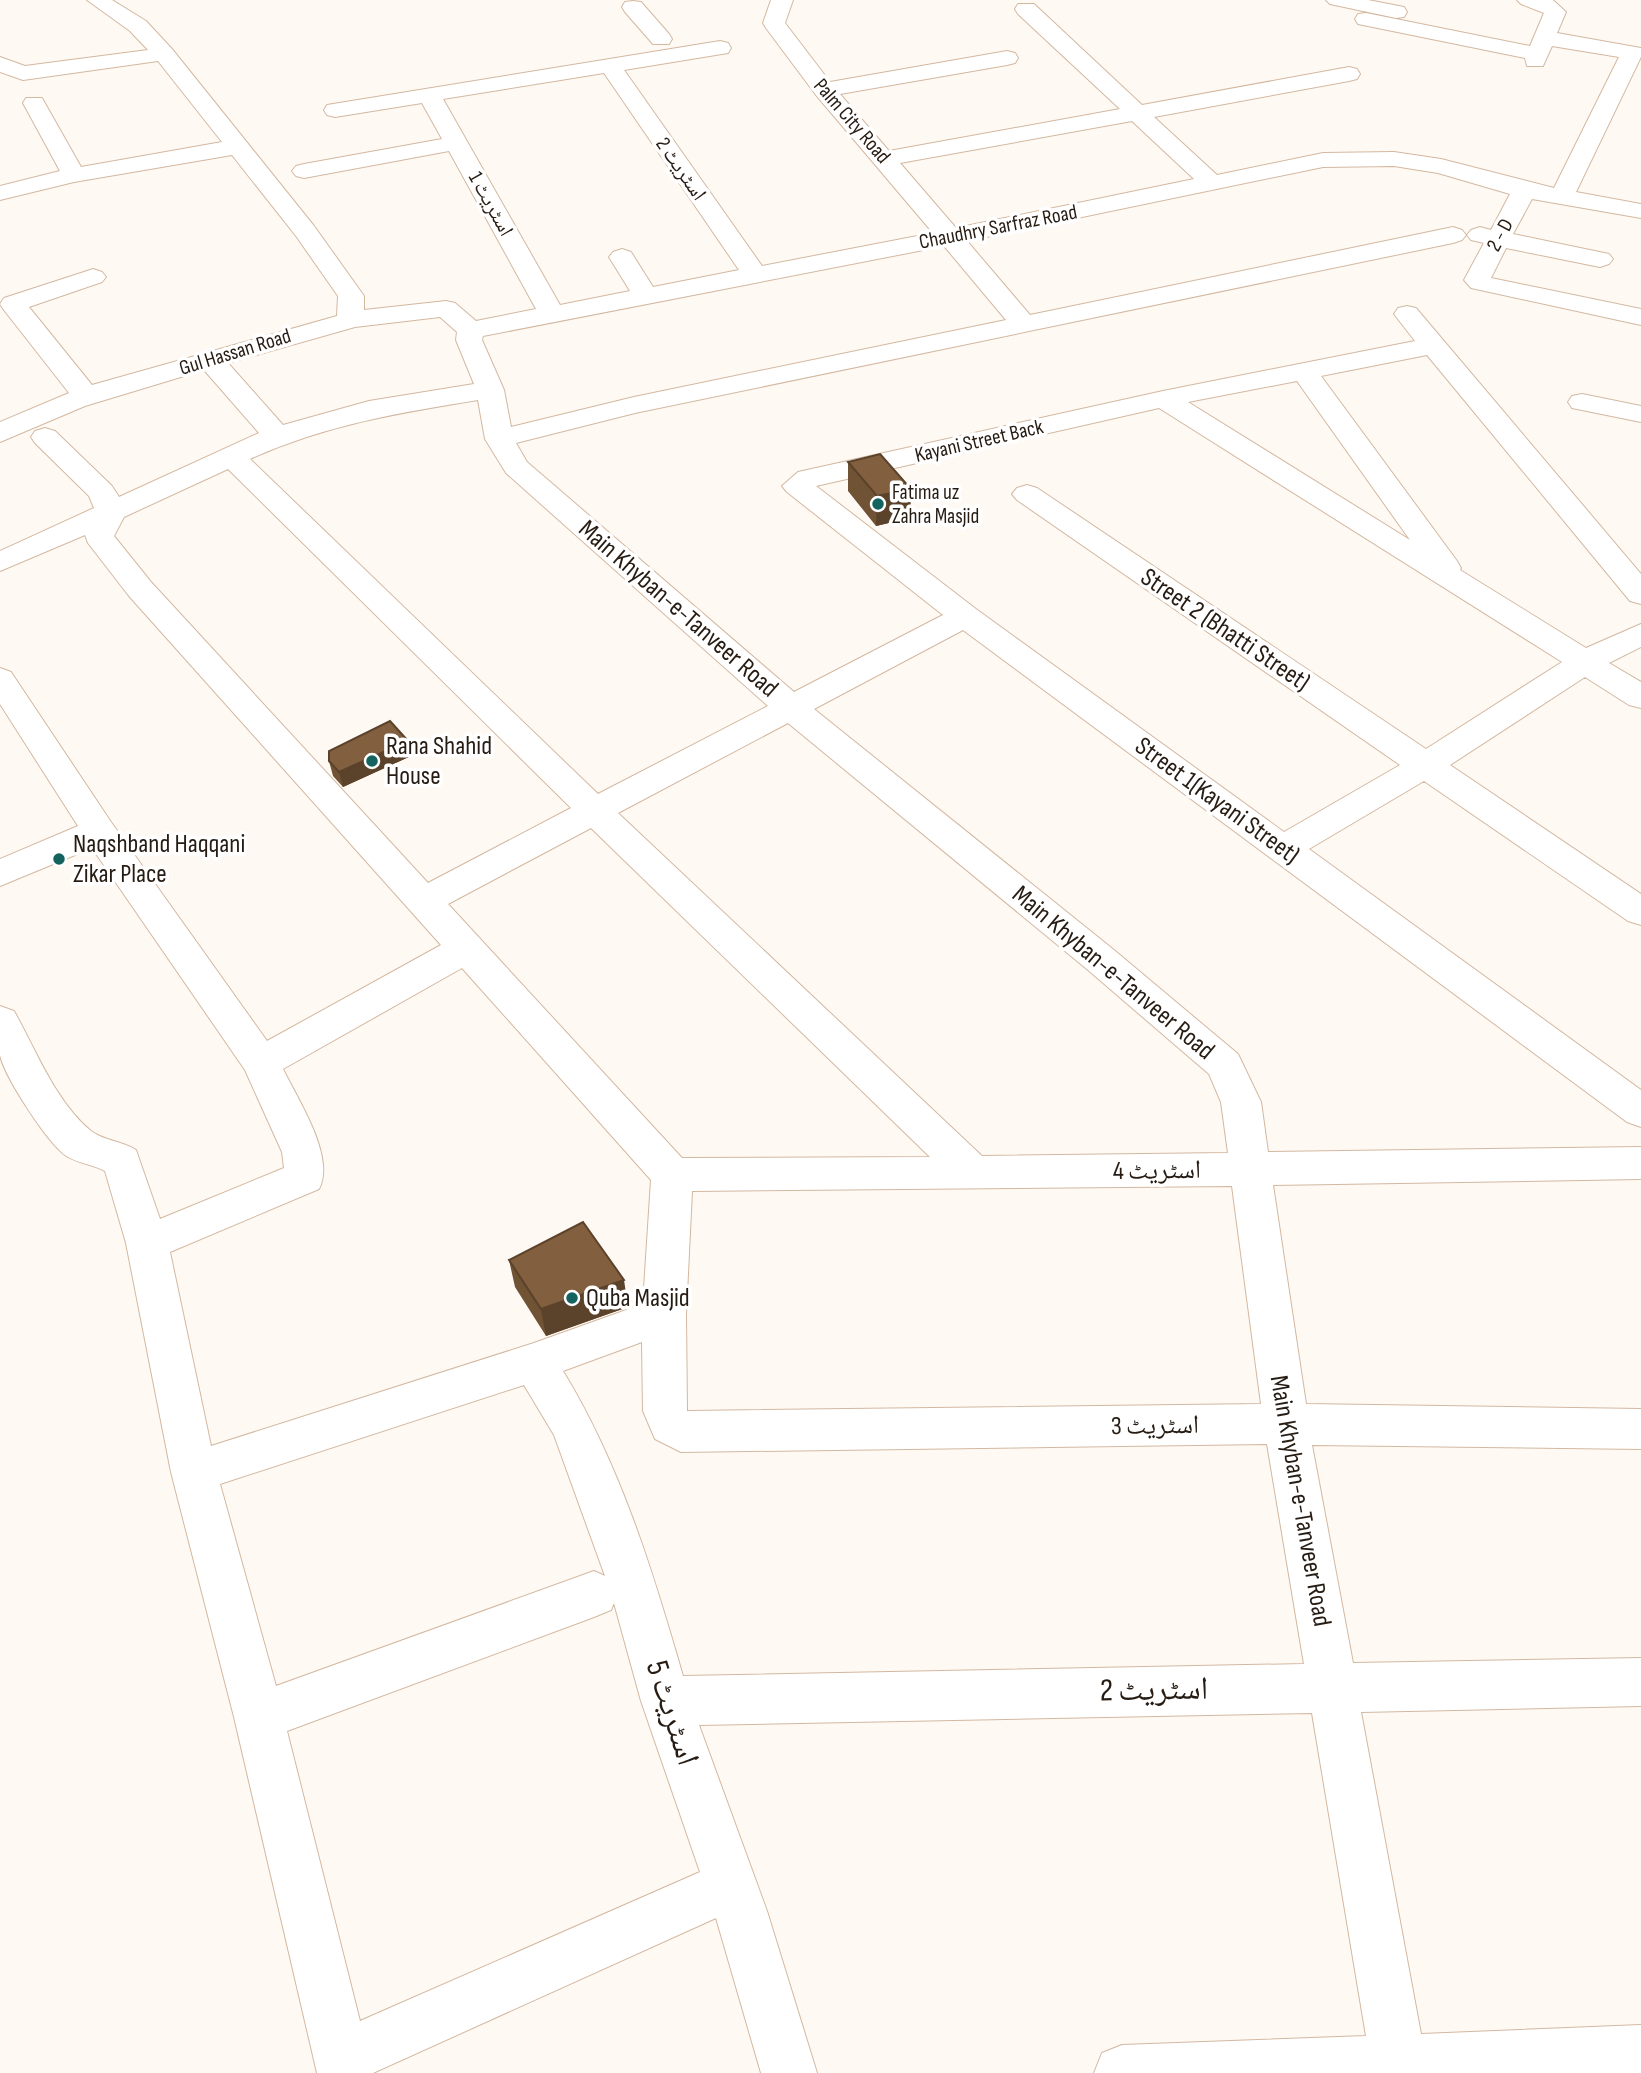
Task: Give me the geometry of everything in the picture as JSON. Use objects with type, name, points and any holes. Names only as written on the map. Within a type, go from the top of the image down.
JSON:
[{"type":"street","points":[[97,0],[138,26],[164,54],[305,231],[351,296],[350,320]]},
{"type":"street","points":[[1336,0],[1477,29]]},
{"type":"street","points":[[1528,0],[1554,9],[1542,46],[1528,76]]},
{"type":"street","points":[[633,7],[661,39]]},
{"type":"street","points":[[335,110],[429,95],[610,55],[661,39],[719,34],[743,26],[778,8]]},
{"type":"street","name":"Palm City Road","points":[[778,8],[774,23],[824,90],[1025,325]]},
{"type":"street","points":[[1026,9],[1213,184]]},
{"type":"street","points":[[1366,19],[1542,46],[1633,53],[1633,65],[1566,189]]},
{"type":"street","points":[[610,55],[720,48]]},
{"type":"street","points":[[0,64],[23,73],[164,54]]},
{"type":"street","name":"اسٹریٹ 2","points":[[610,55],[754,273]]},
{"type":"street","points":[[824,90],[1007,58]]},
{"type":"street","points":[[885,159],[1349,74]]},
{"type":"street","name":"اسٹریٹ 1","points":[[429,95],[552,314]]},
{"type":"street","points":[[34,103],[83,174],[102,196]]},
{"type":"street","points":[[304,172],[456,143]]},
{"type":"street","points":[[0,193],[83,174],[236,147]]},
{"type":"street","name":"Chaudhry Sarfraz Road","points":[[471,330],[950,237],[1323,160],[1394,159],[1441,166],[1524,190],[1566,189]]},
{"type":"street","points":[[1566,189],[1641,193]]},
{"type":"street","points":[[1566,189],[1629,209],[1600,259],[1587,306],[1641,317]]},
{"type":"street","name":"2 - D","points":[[1524,190],[1477,236],[1477,280],[1484,285],[1587,306]]},
{"type":"street","points":[[499,439],[634,405],[1477,236],[1600,259]]},
{"type":"street","points":[[622,257],[645,295]]},
{"type":"street","points":[[86,396],[7,306],[93,277]]},
{"type":"street","name":"Gul Hassan Road","points":[[0,433],[26,418],[86,396],[298,332],[350,320],[416,309],[446,309],[471,330]]},
{"type":"street","points":[[1407,314],[1641,594]]},
{"type":"street","name":"Main Khyban-e-Tanveer Road","points":[[471,330],[469,340],[488,386],[499,439],[516,467],[791,708],[1101,960],[1224,1065],[1241,1102],[1248,1170],[1286,1424],[1399,2068]]},
{"type":"street","name":"Kayani Street Back","points":[[797,486],[808,478],[1163,399],[1432,346]]},
{"type":"street","points":[[210,360],[276,436]]},
{"type":"street","points":[[1303,370],[1458,584]]},
{"type":"street","points":[[0,562],[276,436],[369,409],[488,386]]},
{"type":"street","points":[[1163,399],[1641,697]]},
{"type":"street","points":[[1582,402],[1641,414]]},
{"type":"street","points":[[45,437],[102,492],[111,512],[99,537],[140,589],[423,901],[468,947],[672,1175],[664,1315],[534,1362],[194,1472]]},
{"type":"street","points":[[233,457],[595,811],[973,1174]]},
{"type":"street","name":"Street 1(Kayani Street)","points":[[797,486],[965,616],[1641,1111]]},
{"type":"street","name":"Street 2 (Bhatti Street)","points":[[1027,494],[1641,912]]},
{"type":"street","points":[[423,901],[965,616]]},
{"type":"street","points":[[1282,849],[1424,766],[1585,662],[1641,634]]},
{"type":"street","points":[[0,679],[99,831],[261,1063],[302,1152],[305,1177],[148,1243]]},
{"type":"street","points":[[0,873],[99,831]]},
{"type":"street","points":[[261,1063],[468,947]]},
{"type":"street","points":[[0,1021],[62,1129],[80,1145],[111,1153],[122,1161],[148,1243],[194,1472],[259,1717],[343,2065],[703,1897]]},
{"type":"street","name":"اسٹریٹ 4","points":[[672,1175],[973,1174],[1641,1163]]},
{"type":"street","name":"اسٹریٹ 3","points":[[664,1315],[665,1411],[671,1425],[681,1432],[1286,1424],[1641,1429]]},
{"type":"street","name":"اسٹریٹ 5","points":[[534,1362],[573,1427],[632,1583],[666,1701],[740,1911],[789,2073]]},
{"type":"street","points":[[259,1717],[594,1594]]},
{"type":"street","name":"اسٹریٹ 2","points":[[666,1701],[1641,1682]]},
{"type":"street","points":[[1122,2073],[1399,2068],[1641,2053]]},
{"type":"building","points":[[880,454],[911,489],[877,496],[848,462]]},
{"type":"building","points":[[390,721],[408,741],[339,772],[329,761],[329,751]]},
{"type":"building","points":[[583,1222],[624,1280],[541,1309],[509,1260]]},
{"type":"place","name":"Fatima uz Zahra Masjid","points":[[878,504]]},
{"type":"place","name":"Rana Shahid House","points":[[372,761]]},
{"type":"place","name":"Naqshband Haqqani Zikar Place","points":[[59,859]]},
{"type":"place","name":"Quba Masjid","points":[[572,1298]]}]
